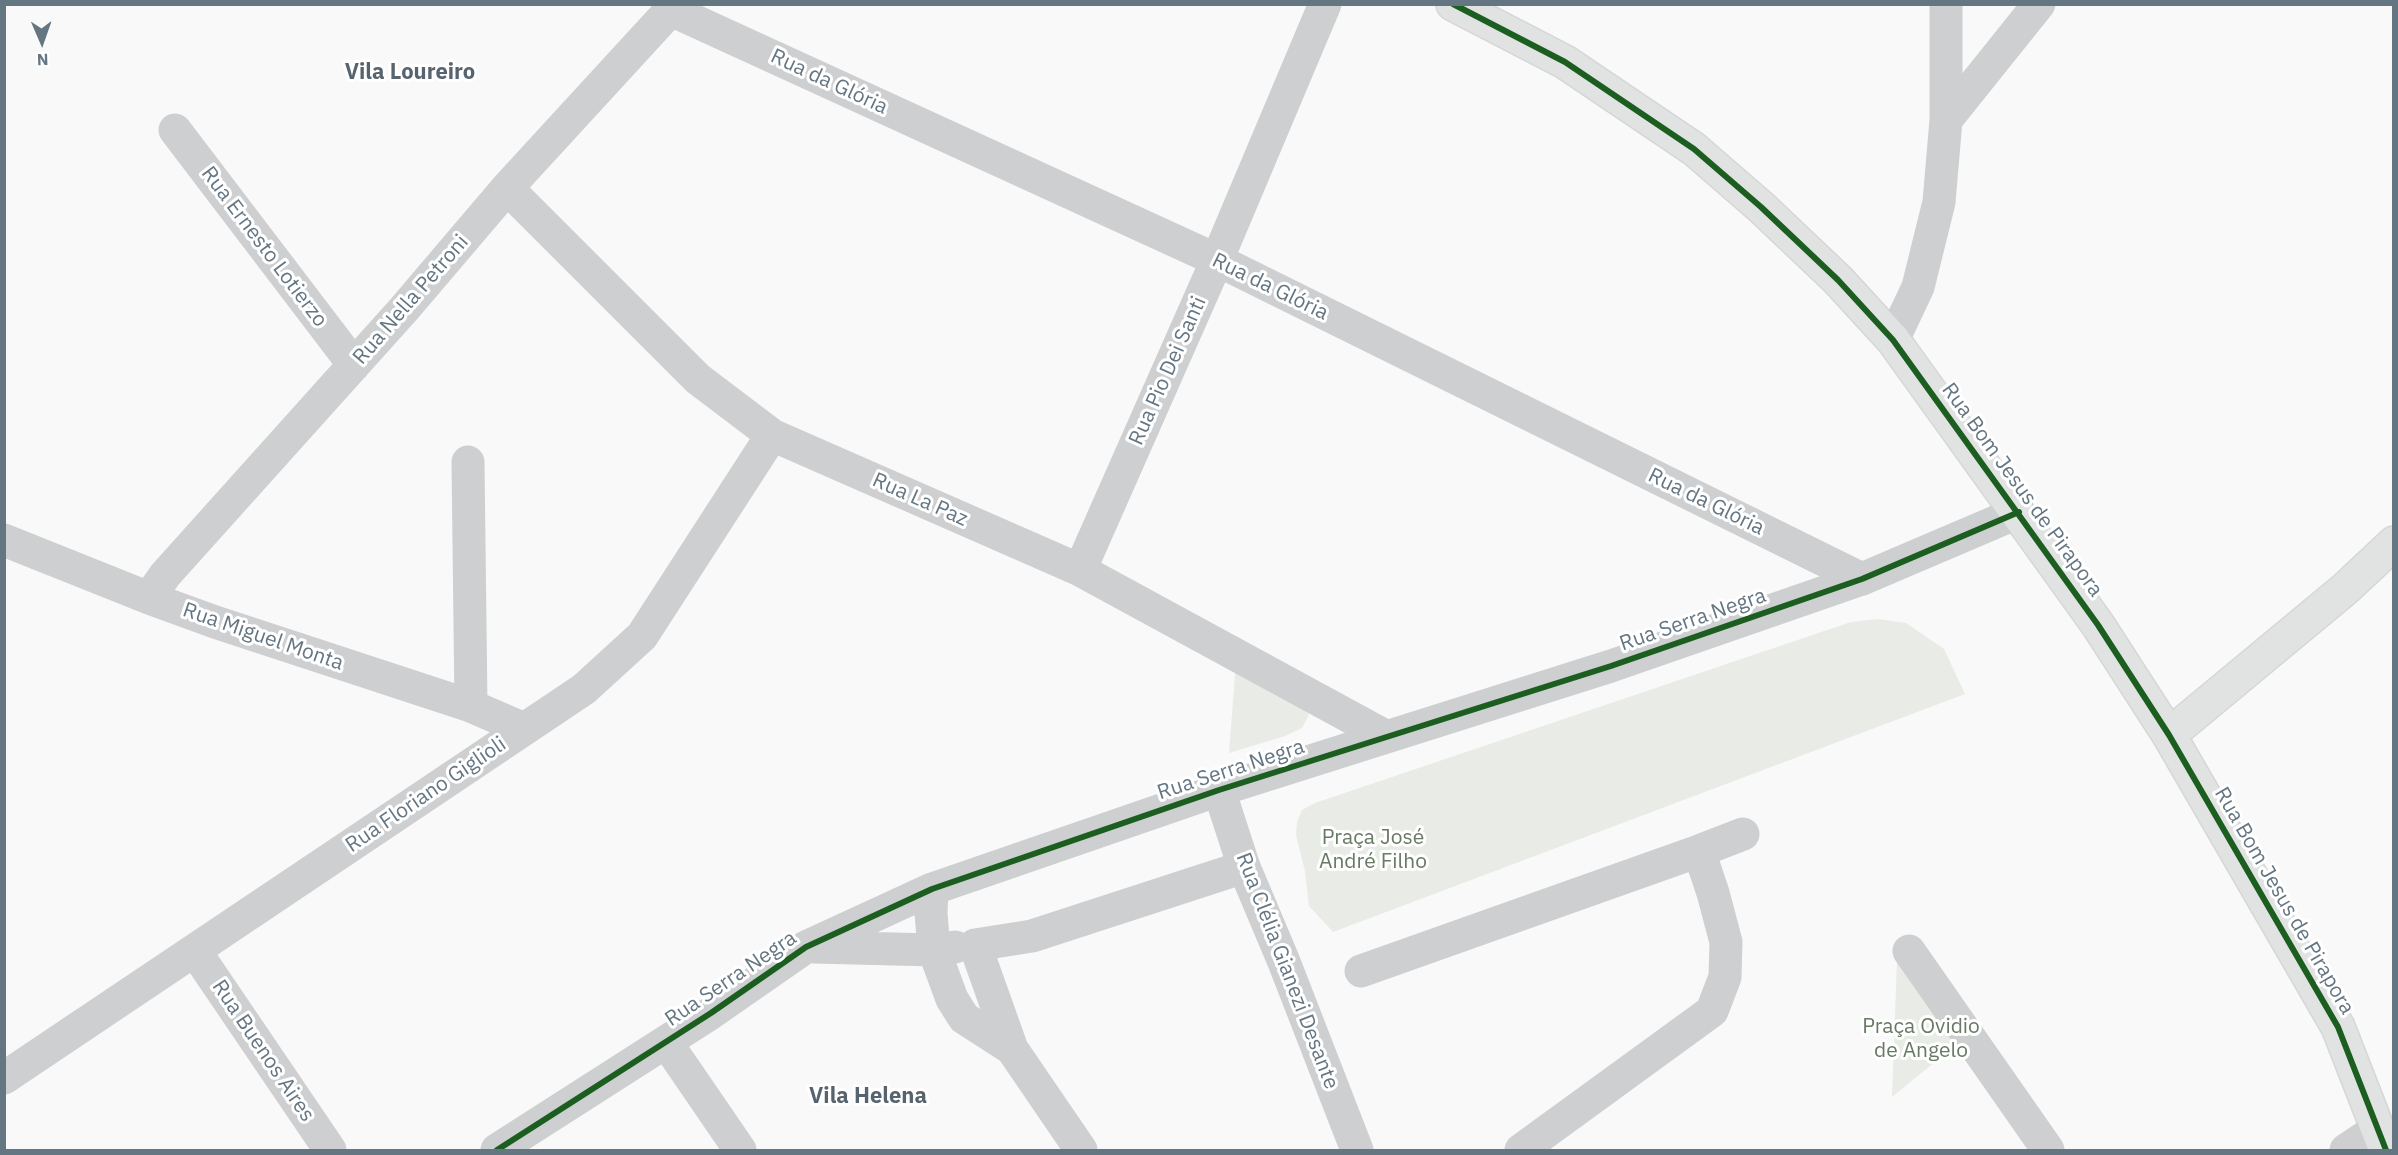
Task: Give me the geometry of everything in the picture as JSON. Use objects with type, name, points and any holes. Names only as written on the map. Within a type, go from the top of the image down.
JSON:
[{"type":"street","name":"Rua Pio Dei Santi","points":[[1080,570],[1217,260],[1325,4]]},
{"type":"street","name":"Rua Bom Jesus de Pirapora","points":[[1453,4],[1565,62],[1694,149],[1761,207],[1838,280],[1893,340],[2019,512],[2098,625],[2169,735],[2338,1027],[2383,1139]]},
{"type":"street","points":[[1893,340],[1918,287],[1939,202],[1946,120],[1946,4]]},
{"type":"street","points":[[1946,120],[2039,4]]},
{"type":"street","name":"Rua da Glória","points":[[673,7],[1217,260],[1862,579]]},
{"type":"street","name":"Rua Nella Petroni","points":[[148,598],[165,575],[404,309],[507,188],[673,7]]},
{"type":"street","name":"Rua Ernesto Lotierzo","points":[[175,130],[354,365]]},
{"type":"street","name":"Rua La Paz","points":[[507,188],[698,379],[772,435],[1080,570],[1387,736]]},
{"type":"street","name":"Rua Floriano Giglioli","points":[[4,1078],[584,689],[642,636],[772,435]]},
{"type":"street","points":[[468,462],[471,706]]},
{"type":"street","name":"Rua Serra Negra","points":[[497,1150],[666,1042],[806,947],[932,889],[1219,790],[1611,666],[1862,579],[2019,512]]},
{"type":"street","name":"Rua Miguel Monta","points":[[4,540],[148,598],[471,706],[524,729]]},
{"type":"street","points":[[2169,735],[2345,588],[2394,543]]},
{"type":"street","name":"Rua Clélia Gianezi Desante","points":[[1219,790],[1244,867],[1284,962],[1357,1150]]},
{"type":"street","points":[[1361,971],[1743,834]]},
{"type":"street","points":[[1521,1150],[1712,1011],[1725,977],[1726,942],[1700,851]]},
{"type":"street","points":[[806,947],[934,950],[1032,936],[1244,867]]},
{"type":"street","points":[[932,889],[934,950],[952,999],[964,1018],[1012,1049]]},
{"type":"street","points":[[975,945],[1012,1049],[1081,1150]]},
{"type":"street","name":"Rua Buenos Aires","points":[[195,951],[330,1150]]},
{"type":"street","points":[[1909,951],[2048,1150]]},
{"type":"street","points":[[666,1042],[740,1150]]},
{"type":"street","points":[[2346,1150],[2383,1139]]},
{"type":"green space","name":"Praça José André Filho","points":[[1878,619],[1906,623],[1944,649],[1965,694],[1333,932],[1309,906],[1305,871],[1296,835],[1297,822],[1302,810],[1315,803],[1851,622]]},
{"type":"green space","points":[[1236,662],[1305,701],[1309,715],[1302,728],[1285,736],[1229,753]]},
{"type":"green space","name":"Praça Ovidio de Angelo","points":[[1897,960],[1957,1044],[1892,1097]]},
{"type":"cycle path","points":[[1453,4],[1565,62],[1694,149],[1761,207],[1838,280],[1893,340],[2098,625],[2169,735],[2338,1027],[2386,1150]]},
{"type":"cycle path","points":[[497,1150],[711,1013],[806,947],[932,889],[1219,790],[1611,666],[1862,579],[2019,512]]},
{"type":"district","name":"Vila Loureiro","points":[[410,73]]},
{"type":"district","name":"Vila Helena","points":[[868,1097]]}]
